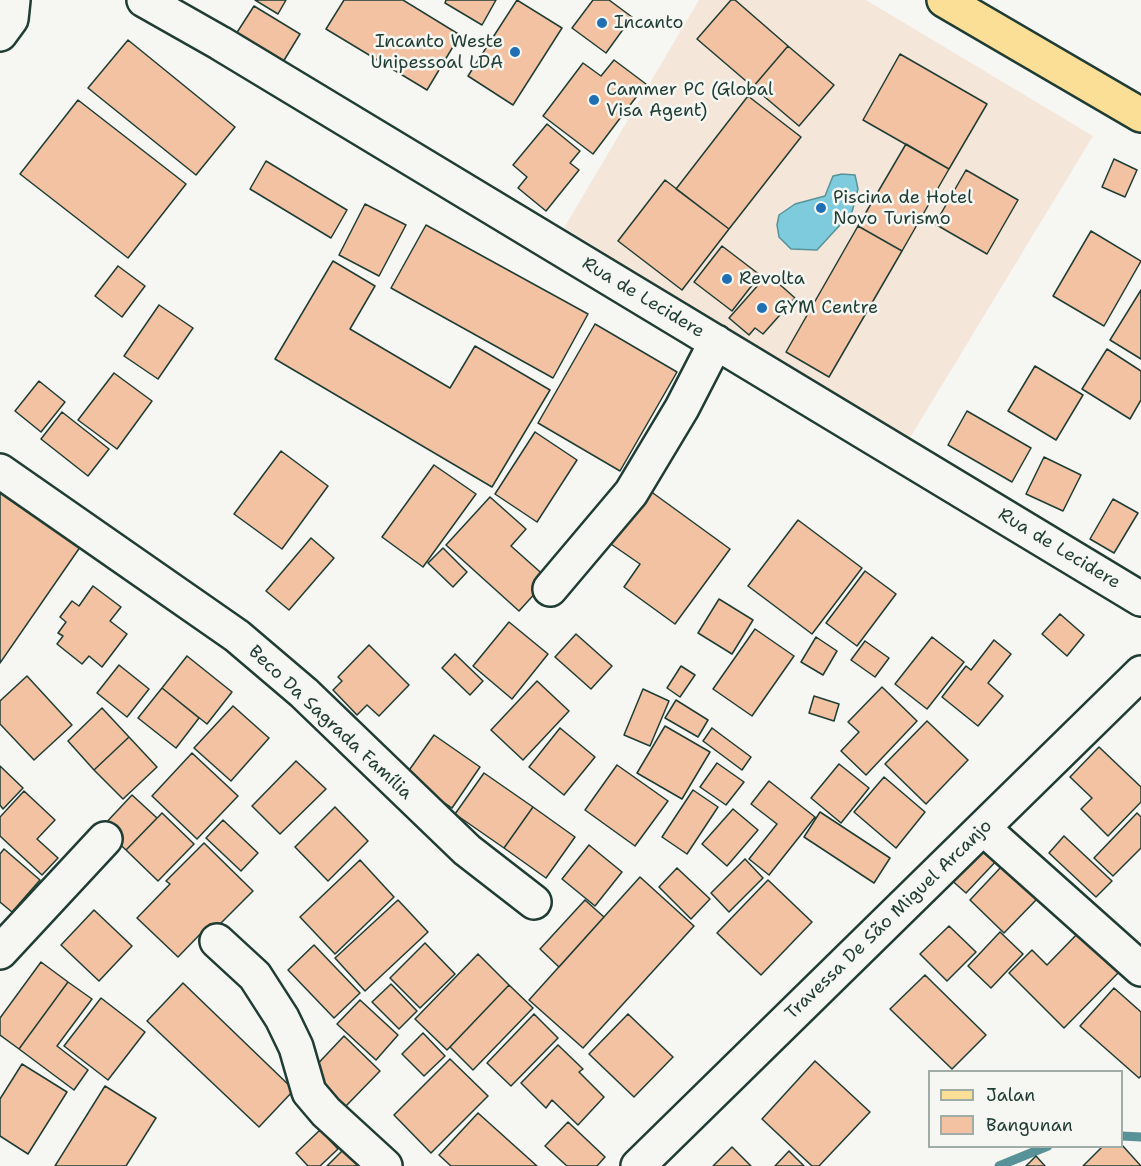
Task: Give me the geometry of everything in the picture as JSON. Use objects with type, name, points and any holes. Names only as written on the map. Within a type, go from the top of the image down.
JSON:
[{"type":"main road","points":[[944,0],[1141,115]]},
{"type":"street","points":[[0,34],[11,19],[13,0]]},
{"type":"street","name":"Rua de Lecidere","points":[[144,0],[220,43],[1141,599]]},
{"type":"street","points":[[550,589],[631,493],[682,408],[716,342]]},
{"type":"street","name":"Beco Da Sagrada Família","points":[[0,471],[237,636],[304,693],[467,850],[534,902]]},
{"type":"street","name":"Travessa De São Miguel Arcanjo","points":[[638,1166],[1141,674]]},
{"type":"street","points":[[983,828],[1141,969]]},
{"type":"street","points":[[0,952],[105,839]]},
{"type":"street","points":[[217,941],[255,976],[282,1018],[296,1047],[309,1092],[326,1112],[385,1166]]},
{"type":"shaded area","points":[[699,0],[866,0],[1093,136],[908,441],[564,228]]},
{"type":"water","name":"Piscina de Hotel Novo Turismo","points":[[855,175],[858,189],[852,212],[817,250],[791,249],[779,237],[777,225],[779,215],[795,204],[825,196],[833,176]]},
{"type":"building","points":[[255,0],[286,0],[278,14]]},
{"type":"building","points":[[344,0],[403,0],[460,35],[427,90],[326,29]]},
{"type":"building","points":[[446,0],[496,0],[482,25],[445,3]]},
{"type":"building","name":"Incanto Weste Unipessoal LDA","points":[[517,0],[562,28],[513,105],[468,76]]},
{"type":"building","name":"Incanto","points":[[593,0],[609,0],[632,17],[606,53],[572,28]]},
{"type":"building","points":[[731,0],[735,0],[788,46],[753,87],[697,39]]},
{"type":"building","points":[[254,6],[300,34],[283,62],[236,34]]},
{"type":"building","points":[[128,40],[235,127],[196,175],[88,88]]},
{"type":"building","points":[[788,46],[834,85],[799,126],[753,87]]},
{"type":"building","points":[[900,54],[987,104],[949,169],[863,120]]},
{"type":"building","name":"Cammer PC (Global Visa Agent)","points":[[614,60],[646,84],[593,154],[543,116],[583,63],[601,76]]},
{"type":"building","points":[[748,96],[801,137],[729,229],[676,189]]},
{"type":"building","points":[[78,100],[186,184],[128,258],[20,174]]},
{"type":"building","points":[[547,124],[580,151],[570,163],[579,170],[546,211],[518,188],[527,177],[513,165]]},
{"type":"building","points":[[906,144],[949,169],[902,251],[858,226]]},
{"type":"building","points":[[1114,159],[1137,170],[1125,197],[1102,187]]},
{"type":"building","points":[[266,161],[347,210],[331,238],[250,189]]},
{"type":"building","points":[[966,170],[1018,200],[987,254],[935,224]]},
{"type":"building","points":[[665,180],[729,229],[682,290],[618,241]]},
{"type":"building","points":[[365,204],[406,225],[379,276],[339,255]]},
{"type":"building","points":[[426,225],[588,314],[553,378],[391,288]]},
{"type":"building","points":[[858,226],[902,251],[829,377],[786,352]]},
{"type":"building","points":[[1091,231],[1141,261],[1104,326],[1053,296]]},
{"type":"building","name":"Revolta","points":[[722,246],[760,275],[732,311],[694,282]]},
{"type":"building","points":[[333,261],[375,286],[350,329],[450,388],[475,346],[550,390],[492,487],[275,359]]},
{"type":"building","points":[[118,266],[145,286],[122,317],[95,296]]},
{"type":"building","name":"GYM Centre","points":[[768,274],[795,298],[763,334],[755,328],[749,335],[729,318]]},
{"type":"building","points":[[1141,290],[1141,359],[1110,340]]},
{"type":"building","points":[[159,305],[193,328],[158,379],[124,356]]},
{"type":"building","points":[[595,324],[677,372],[620,471],[538,423]]},
{"type":"building","points":[[1107,349],[1141,371],[1141,400],[1130,419],[1082,389]]},
{"type":"building","points":[[1035,366],[1083,395],[1056,440],[1008,411]]},
{"type":"building","points":[[114,373],[152,401],[117,449],[78,420]]},
{"type":"building","points":[[39,381],[65,402],[41,432],[15,411]]},
{"type":"building","points":[[967,411],[1031,448],[1012,482],[948,445]]},
{"type":"building","points":[[62,412],[109,449],[88,476],[41,439]]},
{"type":"building","points":[[535,432],[577,460],[537,522],[495,494]]},
{"type":"building","points":[[281,451],[328,486],[282,549],[234,514]]},
{"type":"building","points":[[1044,457],[1081,475],[1063,511],[1026,494]]},
{"type":"building","points":[[434,465],[476,494],[423,567],[382,537]]},
{"type":"building","points":[[0,481],[85,540],[0,663]]},
{"type":"building","points":[[646,488],[730,549],[675,624],[624,587],[640,564],[608,542]]},
{"type":"building","points":[[490,497],[526,529],[511,546],[548,579],[519,611],[446,545]]},
{"type":"building","points":[[1113,499],[1138,513],[1114,553],[1090,539]]},
{"type":"building","points":[[798,520],[862,568],[812,634],[748,586]]},
{"type":"building","points":[[311,538],[334,558],[289,610],[266,591]]},
{"type":"building","points":[[443,548],[467,572],[453,587],[428,563]]},
{"type":"building","points":[[865,571],[896,594],[857,646],[826,623]]},
{"type":"building","points":[[93,586],[121,607],[110,621],[127,634],[102,667],[89,656],[82,664],[57,644],[63,636],[58,633],[66,622],[60,617],[72,601],[79,606]]},
{"type":"building","points":[[719,599],[753,620],[732,654],[698,633]]},
{"type":"building","points":[[1060,614],[1084,635],[1067,656],[1042,634]]},
{"type":"building","points":[[509,622],[548,654],[512,699],[473,666]]},
{"type":"building","points":[[755,629],[794,656],[752,716],[713,689]]},
{"type":"building","points":[[576,634],[612,666],[591,689],[555,657]]},
{"type":"building","points":[[816,637],[837,651],[823,675],[801,662]]},
{"type":"building","points":[[932,637],[964,662],[927,709],[895,684]]},
{"type":"building","points":[[994,640],[1011,654],[988,683],[1003,696],[978,726],[942,697],[966,666],[971,670]]},
{"type":"building","points":[[865,641],[889,658],[875,677],[851,660]]},
{"type":"building","points":[[369,645],[409,685],[379,716],[367,705],[357,715],[333,690],[342,681],[338,677]]},
{"type":"building","points":[[455,654],[483,681],[470,695],[442,668]]},
{"type":"building","points":[[187,656],[232,692],[207,724],[162,688]]},
{"type":"building","points":[[119,665],[149,689],[127,717],[97,693]]},
{"type":"building","points":[[681,666],[695,675],[680,697],[667,688]]},
{"type":"building","points":[[27,676],[72,725],[34,760],[0,724],[0,701]]},
{"type":"building","points":[[537,681],[569,711],[523,760],[491,730]]},
{"type":"building","points":[[882,687],[917,721],[866,775],[841,751],[859,732],[848,722]]},
{"type":"building","points":[[162,688],[199,718],[176,748],[138,718]]},
{"type":"building","points":[[643,689],[669,701],[650,746],[624,735]]},
{"type":"building","points":[[814,696],[839,704],[834,721],[809,713]]},
{"type":"building","points":[[676,700],[708,720],[698,737],[665,718]]},
{"type":"building","points":[[233,706],[269,738],[231,781],[194,748]]},
{"type":"building","points":[[102,708],[129,737],[94,770],[68,741]]},
{"type":"building","points":[[927,721],[968,760],[926,804],[885,764]]},
{"type":"building","points":[[665,726],[710,752],[682,799],[637,773]]},
{"type":"building","points":[[560,728],[595,757],[564,795],[529,767]]},
{"type":"building","points":[[712,728],[751,757],[742,770],[703,741]]},
{"type":"building","points":[[434,735],[480,767],[452,808],[405,776]]},
{"type":"building","points":[[129,737],[157,767],[123,799],[94,770]]},
{"type":"building","points":[[1099,747],[1141,787],[1141,802],[1108,836],[1081,809],[1092,798],[1070,777]]},
{"type":"building","points":[[192,753],[238,796],[197,839],[152,796]]},
{"type":"building","points":[[296,761],[326,789],[280,834],[252,806]]},
{"type":"building","points":[[717,763],[744,782],[726,805],[700,787]]},
{"type":"building","points":[[839,764],[869,788],[841,823],[811,798]]},
{"type":"building","points":[[617,765],[668,801],[635,846],[585,810]]},
{"type":"building","points":[[0,766],[23,788],[3,809],[0,805]]},
{"type":"building","points":[[484,773],[533,807],[504,848],[455,814]]},
{"type":"building","points":[[884,777],[925,812],[896,848],[854,812]]},
{"type":"building","points":[[769,781],[815,817],[769,875],[749,859],[777,824],[751,804]]},
{"type":"building","points":[[693,790],[718,807],[687,854],[662,837]]},
{"type":"building","points":[[24,791],[55,820],[37,839],[58,858],[42,875],[0,836],[0,817]]},
{"type":"building","points":[[132,795],[157,818],[126,850],[102,827]]},
{"type":"building","points":[[335,807],[368,841],[328,881],[295,847]]},
{"type":"building","points":[[533,807],[575,837],[546,878],[504,848]]},
{"type":"building","points":[[733,809],[758,830],[727,866],[702,844]]},
{"type":"building","points":[[820,812],[890,858],[874,883],[804,837]]},
{"type":"building","points":[[162,813],[194,844],[158,881],[126,850]]},
{"type":"building","points":[[1137,813],[1141,817],[1141,848],[1113,876],[1094,858]]},
{"type":"building","points":[[223,820],[258,853],[241,871],[206,838]]},
{"type":"building","points":[[1064,836],[1112,881],[1096,897],[1049,853]]},
{"type":"building","points":[[981,841],[999,858],[966,893],[948,877]]},
{"type":"building","points":[[204,843],[253,891],[215,929],[210,924],[178,957],[137,918],[170,884],[166,881]]},
{"type":"building","points":[[589,845],[622,872],[595,906],[562,879]]},
{"type":"building","points":[[4,849],[40,880],[12,912],[0,902],[0,854]]},
{"type":"building","points":[[745,859],[763,878],[729,912],[711,893]]},
{"type":"building","points":[[360,860],[394,897],[335,954],[300,917]]},
{"type":"building","points":[[1002,866],[1037,899],[1004,933],[970,900]]},
{"type":"building","points":[[677,868],[710,899],[691,919],[659,887]]},
{"type":"building","points":[[640,877],[694,926],[583,1048],[529,1000]]},
{"type":"building","points":[[768,880],[812,922],[761,975],[717,933]]},
{"type":"building","points":[[398,900],[428,932],[365,991],[335,958]]},
{"type":"building","points":[[585,900],[604,917],[559,967],[540,949]]},
{"type":"building","points":[[94,910],[132,946],[99,981],[61,945]]},
{"type":"building","points":[[949,926],[976,952],[947,981],[920,954]]},
{"type":"building","points":[[1082,929],[1123,968],[1064,1028],[1009,973],[1032,950],[1047,965]]},
{"type":"building","points":[[1000,932],[1023,954],[991,988],[968,966]]},
{"type":"building","points":[[425,943],[455,974],[420,1008],[390,978]]},
{"type":"building","points":[[314,945],[360,993],[334,1018],[288,970]]},
{"type":"building","points":[[478,954],[509,985],[447,1050],[415,1019]]},
{"type":"building","points":[[41,962],[68,982],[19,1049],[0,1035],[0,1018]]},
{"type":"building","points":[[925,975],[986,1035],[952,1069],[890,1009]]},
{"type":"building","points":[[68,982],[92,999],[57,1046],[88,1070],[74,1090],[19,1049]]},
{"type":"building","points":[[183,983],[294,1090],[259,1127],[147,1021]]},
{"type":"building","points":[[391,984],[417,1011],[399,1029],[372,1002]]},
{"type":"building","points":[[509,985],[533,1008],[473,1070],[450,1047]]},
{"type":"building","points":[[1114,988],[1141,1012],[1141,1076],[1139,1078],[1080,1026]]},
{"type":"building","points":[[101,998],[145,1032],[108,1080],[64,1046]]},
{"type":"building","points":[[360,1000],[398,1035],[376,1060],[337,1024]]},
{"type":"building","points":[[534,1014],[558,1038],[511,1086],[487,1063]]},
{"type":"building","points":[[628,1014],[673,1057],[634,1097],[589,1054]]},
{"type":"building","points":[[423,1033],[445,1056],[424,1076],[402,1054]]},
{"type":"building","points":[[344,1036],[380,1071],[345,1107],[310,1072]]},
{"type":"building","points":[[558,1045],[583,1069],[579,1072],[604,1097],[578,1125],[552,1100],[546,1108],[521,1083]]},
{"type":"building","points":[[450,1059],[488,1096],[431,1153],[394,1115]]},
{"type":"building","points":[[815,1061],[870,1112],[819,1166],[812,1166],[762,1119]]},
{"type":"building","points":[[22,1064],[67,1092],[28,1154],[0,1136],[0,1099]]},
{"type":"building","points":[[105,1086],[156,1118],[126,1166],[55,1166]]},
{"type":"building","points":[[478,1113],[537,1166],[451,1166],[439,1155]]},
{"type":"building","points":[[568,1122],[605,1157],[597,1166],[567,1166],[545,1146]]},
{"type":"building","points":[[320,1130],[338,1149],[320,1166],[308,1166],[296,1153]]},
{"type":"building","points":[[1123,1146],[1141,1166],[1083,1166],[1101,1148],[1123,1148]]},
{"type":"building","points":[[346,1147],[362,1162],[358,1166],[327,1166]]},
{"type":"building","points":[[732,1147],[751,1166],[713,1166]]},
{"type":"building","points":[[789,1151],[804,1166],[775,1166]]},
{"type":"building","points":[[1036,1156],[1045,1166],[1026,1166]]},
{"type":"waterway","points":[[1123,1136],[1141,1137]]},
{"type":"waterway","points":[[999,1166],[1043,1148]]},
{"type":"place","name":"Incanto","points":[[602,23]]},
{"type":"place","name":"Incanto Weste Unipessoal LDA","points":[[515,52]]},
{"type":"place","name":"Cammer PC (Global Visa Agent)","points":[[594,100]]},
{"type":"place","name":"Piscina de Hotel Novo Turismo","points":[[821,208]]},
{"type":"place","name":"Revolta","points":[[727,279]]},
{"type":"place","name":"GYM Centre","points":[[762,308]]}]
